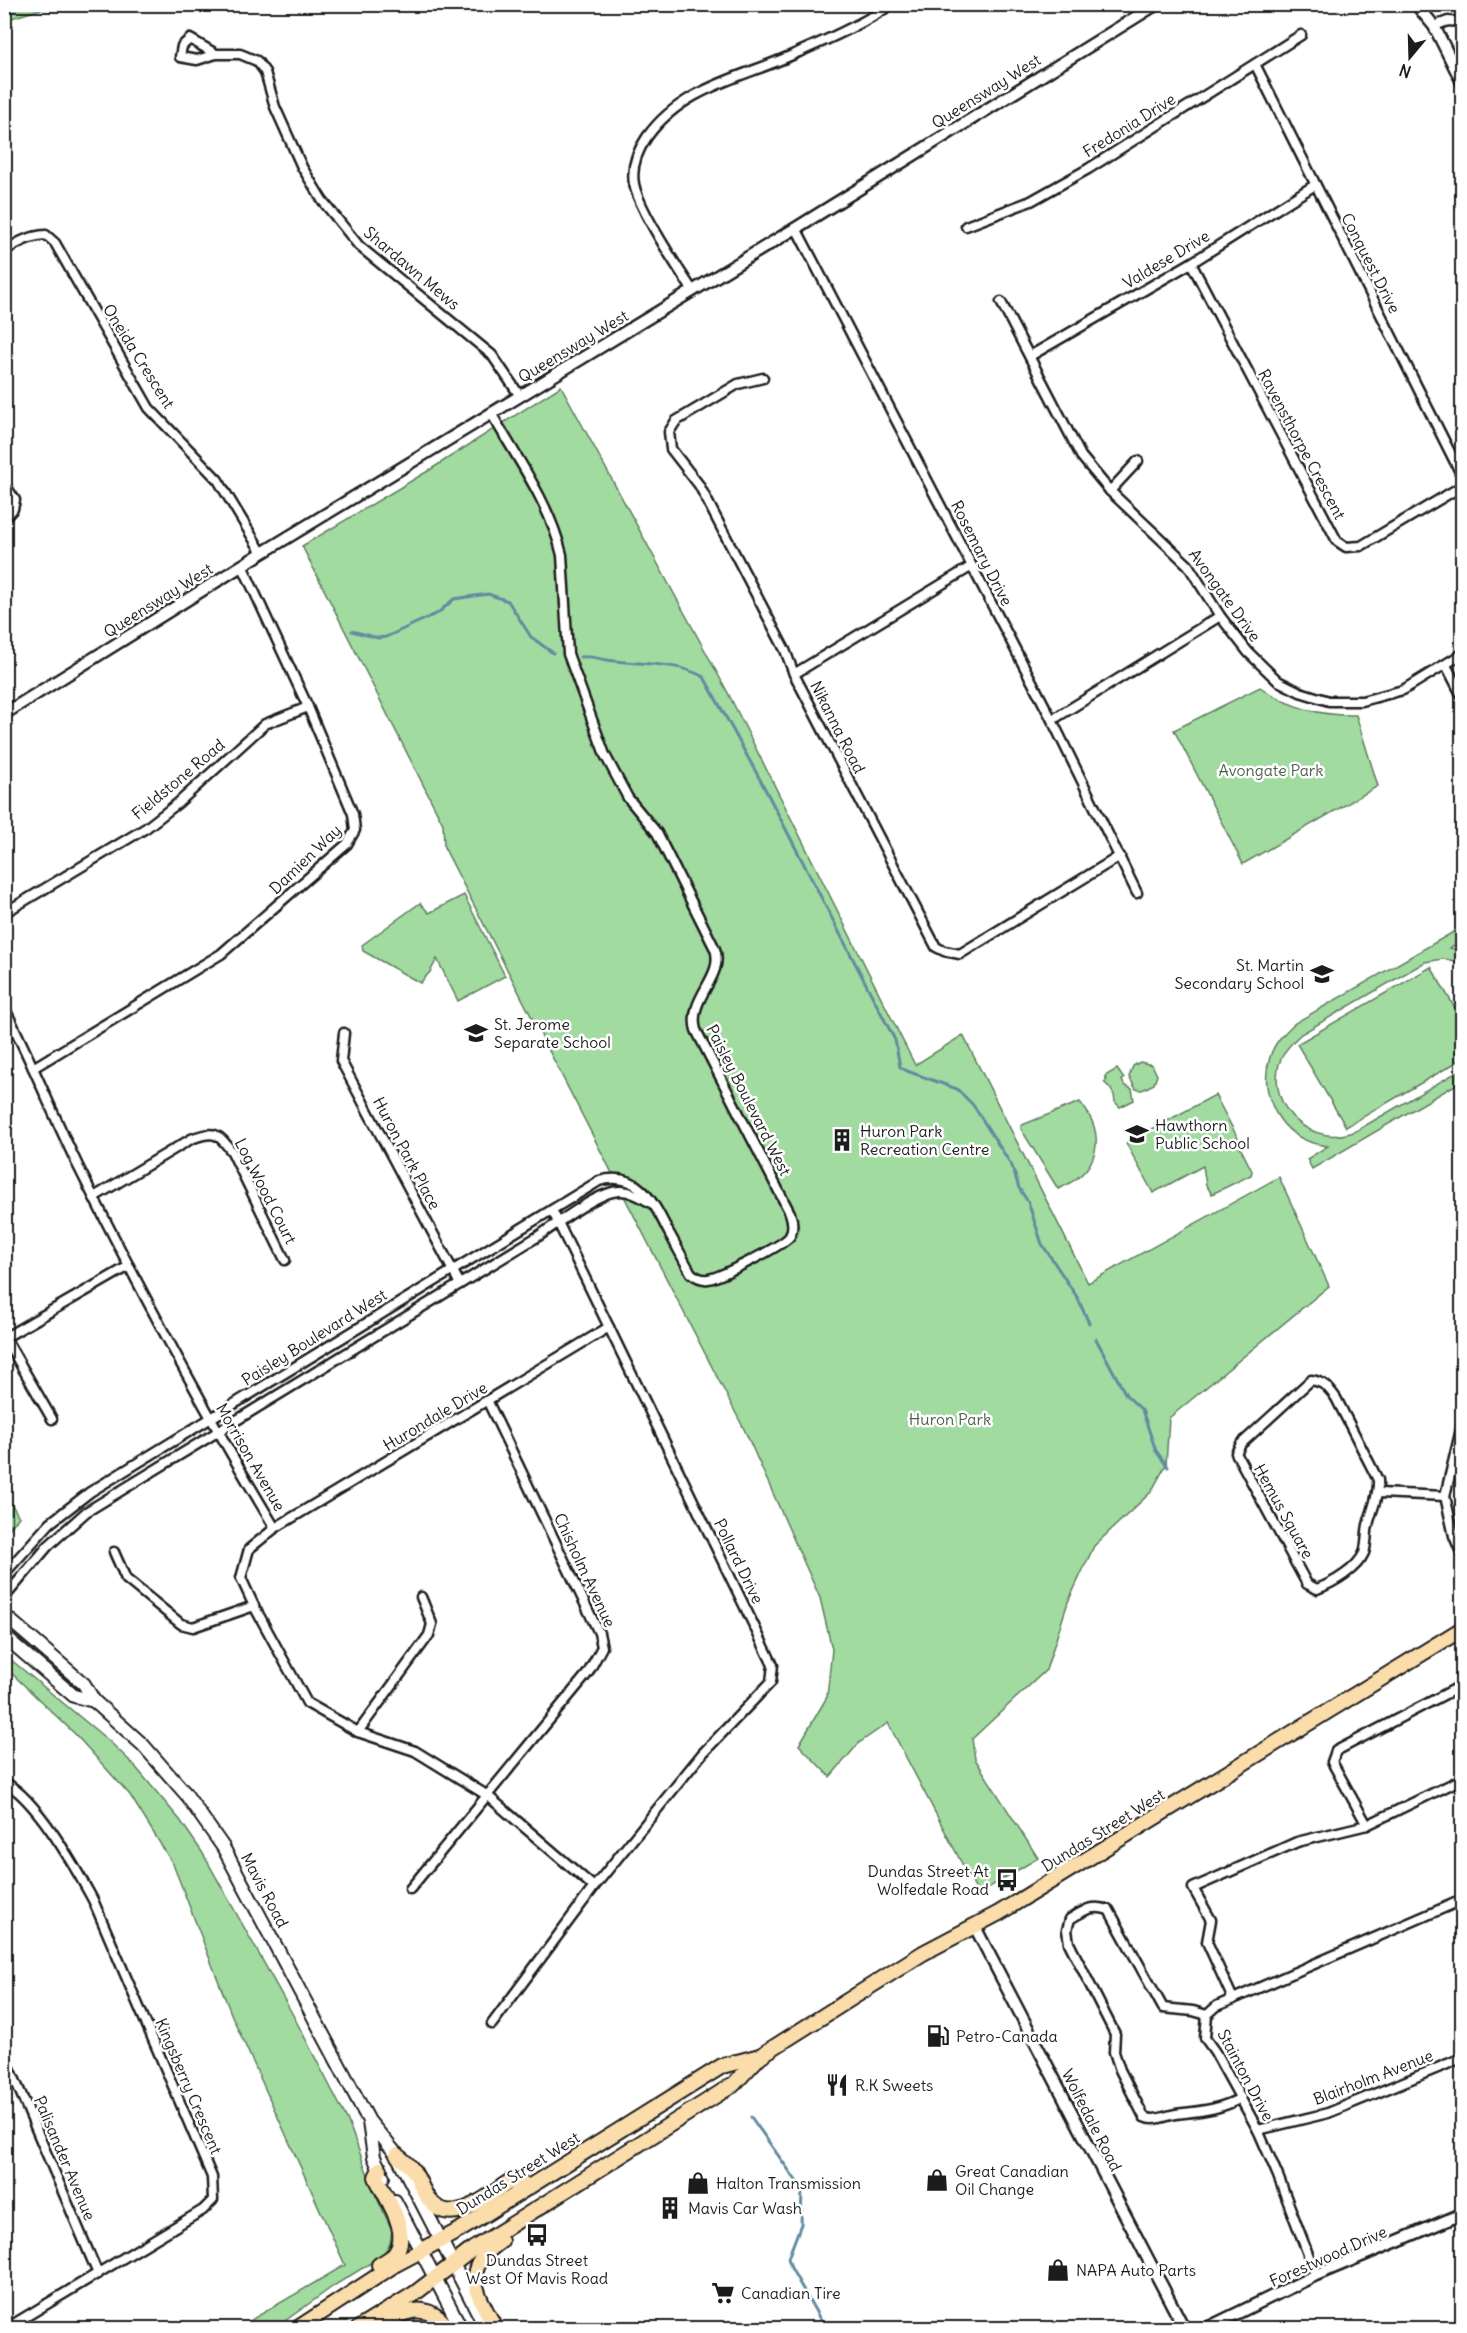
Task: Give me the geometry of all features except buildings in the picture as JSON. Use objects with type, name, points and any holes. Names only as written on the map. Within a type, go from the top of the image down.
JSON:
[{"type":"main road","name":"Mavis Road","points":[[4,1615],[84,1684],[94,1701],[150,1753],[206,1819],[369,2121],[397,2155],[486,2328]]},
{"type":"main road","name":"Dundas Street West","points":[[359,2328],[514,2223],[734,2084],[760,2056],[923,1953],[999,1913],[1462,1629]]},
{"type":"main road","name":"Mavis Road","points":[[4,1636],[74,1696],[94,1701]]},
{"type":"main road","name":"Dundas Street West","points":[[298,2328],[396,2264],[440,2240],[722,2066],[760,2056]]},
{"type":"main road","name":"Mavis Road","points":[[369,2121],[374,2157],[461,2328]]},
{"type":"main road","points":[[397,2155],[412,2168],[431,2202],[441,2210],[450,2212],[465,2210],[509,2182],[528,2186]]},
{"type":"main road","points":[[316,2317],[321,2304],[393,2256],[398,2249],[399,2228],[376,2177],[380,2169]]},
{"type":"main road","points":[[495,2328],[478,2296],[474,2277],[478,2262],[486,2252],[510,2235],[514,2223]]},
{"type":"main road","points":[[375,2328],[402,2313],[416,2310],[432,2314],[443,2321],[448,2328]]},
{"type":"street","points":[[693,291],[641,204],[634,183],[638,155],[654,127],[686,100],[704,90],[799,53],[892,4]]},
{"type":"street","name":"Queensway West","points":[[4,714],[242,565],[796,228],[1157,4]]},
{"type":"street","points":[[1416,4],[1434,26],[1462,82]]},
{"type":"street","points":[[1434,26],[1448,21],[1462,22]]},
{"type":"street","name":"Fredonia Drive","points":[[966,226],[1032,201],[1088,169],[1301,35]]},
{"type":"street","name":"Shardawn Mews","points":[[216,54],[240,54],[257,61],[265,72],[275,107],[302,167],[322,200],[359,246],[492,355],[520,396]]},
{"type":"street","name":"Conquest Drive","points":[[1255,64],[1462,476]]},
{"type":"street","name":"Valdese Drive","points":[[1030,356],[1191,263],[1315,185]]},
{"type":"street","name":"Rosemary Drive","points":[[796,228],[1052,720],[1137,893]]},
{"type":"street","name":"Oneida Crescent","points":[[4,251],[26,237],[38,235],[46,235],[54,243],[149,408],[218,480],[262,553]]},
{"type":"street","name":"Ravensthorpe Crescent","points":[[1191,263],[1337,541],[1346,548],[1354,549],[1361,546],[1462,486]]},
{"type":"street","name":"Avongate Drive","points":[[1001,302],[1081,456],[1110,491],[1188,565],[1220,616],[1248,652],[1278,681],[1300,692],[1329,701],[1362,701],[1403,690],[1462,654]]},
{"type":"street","name":"Nikanna Road","points":[[763,378],[738,384],[676,421],[669,432],[671,449],[699,485],[936,947],[960,954],[1120,856]]},
{"type":"street","name":"Paisley Boulevard West","points":[[4,1574],[43,1530],[81,1498],[593,1184],[612,1179],[627,1181],[638,1186],[654,1205],[691,1273],[706,1280],[781,1244],[789,1237],[793,1227],[790,1213],[696,1030],[695,1011],[716,965],[717,952],[655,829],[631,804],[605,755],[568,654],[562,555],[558,541],[551,521],[491,413]]},
{"type":"street","points":[[1110,491],[1138,461]]},
{"type":"street","points":[[4,483],[15,500],[13,509],[4,519]]},
{"type":"street","name":"Damien Way","points":[[33,1068],[221,954],[347,844],[355,830],[353,813],[308,707],[242,565]]},
{"type":"street","points":[[794,674],[972,566]]},
{"type":"street","points":[[1052,720],[1220,616]]},
{"type":"street","points":[[1446,665],[1462,696]]},
{"type":"street","name":"Fieldstone Road","points":[[4,913],[146,828],[178,803],[265,724],[308,707]]},
{"type":"street","name":"Morrison Avenue","points":[[4,1007],[129,1266],[217,1432],[275,1528],[249,1550],[241,1578],[307,1703],[358,1732],[415,1751],[488,1796],[594,1887]]},
{"type":"street","name":"Huron Park Place","points":[[344,1033],[342,1061],[460,1284]]},
{"type":"street","name":"Log Wood Court","points":[[94,1197],[191,1138],[207,1133],[214,1134],[220,1136],[232,1152],[285,1260]]},
{"type":"street","name":"Paisley Boulevard West","points":[[4,1598],[48,1546],[74,1521],[586,1205],[612,1192],[633,1194],[654,1205]]},
{"type":"street","name":"Pollard Drive","points":[[492,2024],[594,1887],[702,1754],[771,1682],[773,1665],[560,1222],[552,1210]]},
{"type":"street","points":[[52,1419],[5,1337],[129,1266]]},
{"type":"street","name":"Hurondale Drive","points":[[275,1528],[609,1328]]},
{"type":"street","name":"Hemus Square","points":[[1311,1380],[1320,1381],[1336,1398],[1357,1437],[1378,1480],[1379,1492],[1368,1525],[1364,1554],[1358,1562],[1330,1584],[1317,1589],[1307,1584],[1236,1453],[1241,1444],[1303,1386],[1311,1380]]},
{"type":"street","name":"Chisholm Avenue","points":[[488,1402],[599,1633],[602,1647],[588,1673],[488,1796]]},
{"type":"street","points":[[1462,1425],[1445,1496],[1454,1536],[1462,1555]]},
{"type":"street","points":[[1379,1492],[1445,1496]]},
{"type":"street","points":[[114,1552],[126,1578],[181,1624],[193,1627],[254,1606]]},
{"type":"street","points":[[358,1732],[429,1635],[432,1624],[422,1597]]},
{"type":"street","points":[[1367,1825],[1332,1762],[1336,1751],[1455,1689],[1460,1688],[1462,1691]]},
{"type":"street","points":[[1233,1999],[1207,1942],[1211,1920],[1193,1888],[1297,1842],[1367,1825],[1462,1779]]},
{"type":"street","name":"Kingsberry Crescent","points":[[4,1782],[26,1801],[51,1831],[73,1863],[93,1900],[212,2177],[213,2200],[203,2210],[8,2328]]},
{"type":"street","points":[[410,1890],[488,1796]]},
{"type":"street","name":"Stainton Drive","points":[[1316,2275],[1258,2130],[1205,2038],[1207,2015],[1233,1999],[1462,1900]]},
{"type":"street","points":[[1207,2015],[1163,2008],[1109,1910],[1097,1905],[1070,1919],[1067,1930],[1069,1943],[1114,2034],[1114,2052],[1120,2070],[1144,2116],[1152,2120],[1175,2114],[1203,2113],[1227,2106],[1240,2098]]},
{"type":"street","name":"Wolfedale Road","points":[[975,1925],[1184,2328]]},
{"type":"street","name":"Palisander Avenue","points":[[4,2054],[98,2274]]},
{"type":"street","name":"Blairholm Avenue","points":[[1258,2130],[1328,2114],[1462,2058]]},
{"type":"street","name":"Forestwood Drive","points":[[1207,2328],[1316,2275],[1462,2214]]},
{"type":"green space","points":[[5,4],[55,4],[55,5],[5,20]]},
{"type":"green space","name":"Huron Park","points":[[561,386],[727,691],[915,1065],[963,1035],[1088,1283],[1279,1177],[1329,1286],[1169,1418],[1166,1465],[1151,1492],[1094,1546],[1068,1602],[1046,1670],[972,1739],[975,1759],[1038,1858],[978,1894],[888,1723],[859,1743],[830,1777],[799,1745],[827,1697],[832,1649],[820,1598],[745,1431],[444,847],[443,824],[302,546],[428,471]]},
{"type":"green space","name":"Avongate Park","points":[[1260,687],[1283,700],[1306,709],[1330,714],[1356,715],[1378,786],[1243,864],[1174,730]]},
{"type":"green space","points":[[464,895],[505,976],[458,1001],[437,959],[430,972],[420,983],[363,951],[362,945],[420,903],[429,913]]},
{"type":"green space","points":[[1462,927],[1462,940],[1450,948],[1462,951],[1462,962],[1443,959],[1425,962],[1301,1034],[1285,1051],[1279,1064],[1277,1081],[1280,1096],[1287,1110],[1297,1121],[1310,1130],[1324,1134],[1340,1135],[1356,1131],[1462,1069],[1462,1081],[1312,1169],[1307,1159],[1328,1146],[1310,1142],[1288,1128],[1273,1107],[1269,1095],[1267,1070],[1277,1043],[1295,1023]]},
{"type":"green space","points":[[1431,967],[1462,1020],[1462,1059],[1346,1127],[1297,1044]]},
{"type":"green space","points":[[1140,1062],[1152,1065],[1157,1075],[1154,1084],[1142,1090],[1136,1089],[1129,1077],[1133,1066]]},
{"type":"green space","points":[[1117,1069],[1124,1079],[1122,1080],[1124,1085],[1132,1089],[1134,1100],[1120,1107],[1115,1102],[1110,1088],[1104,1082],[1107,1080],[1105,1076]]},
{"type":"green space","points":[[1215,1095],[1242,1146],[1240,1147],[1252,1171],[1251,1175],[1212,1194],[1206,1185],[1203,1166],[1153,1193],[1126,1143]]},
{"type":"green space","points":[[1080,1102],[1094,1128],[1095,1152],[1083,1173],[1058,1189],[1021,1129],[1022,1125]]},
{"type":"green space","points":[[4,1491],[19,1517],[5,1534],[4,1534]]},
{"type":"green space","points":[[4,1654],[109,1741],[133,1764],[180,1820],[202,1852],[293,2015],[348,2121],[375,2194],[392,2230],[390,2244],[382,2256],[335,2285],[275,2328],[231,2328],[241,2326],[345,2265],[232,2016],[173,1864],[130,1795],[75,1734],[5,1667]]},
{"type":"waterway","points":[[352,631],[378,638],[386,637],[438,613],[454,599],[488,594],[508,601],[531,637],[553,653]]},
{"type":"waterway","points":[[580,657],[669,666],[704,677],[763,785],[895,1040],[900,1067],[957,1089],[973,1105],[1012,1166],[1019,1188],[1028,1202],[1042,1244],[1077,1297],[1089,1323]]},
{"type":"waterway","points":[[1096,1339],[1126,1395],[1142,1410],[1156,1451],[1168,1467]]},
{"type":"waterway","points":[[751,2117],[802,2189],[801,2224],[788,2258],[791,2268],[825,2328]]},
{"type":"place","name":"St. Martin Secondary School","points":[[1322,974]]},
{"type":"place","name":"St. Jerome Separate School","points":[[476,1033]]},
{"type":"place","name":"Hawthorn Public School","points":[[1137,1134]]},
{"type":"place","name":"Huron Park Recreation Centre","points":[[842,1140]]},
{"type":"place","name":"Dundas Street At Wolfedale Road","points":[[1007,1880]]},
{"type":"place","name":"Petro-Canada","points":[[938,2036]]},
{"type":"place","name":"R.K Sweets","points":[[837,2085]]},
{"type":"place","name":"Great Canadian Oil Change","points":[[937,2180]]},
{"type":"place","name":"Halton Transmission","points":[[698,2183]]},
{"type":"place","name":"Mavis Car Wash","points":[[670,2208]]},
{"type":"place","name":"Dundas Street West Of Mavis Road","points":[[537,2235]]},
{"type":"place","name":"NAPA Auto Parts","points":[[1058,2270]]},
{"type":"place","name":"Canadian Tire","points":[[723,2293]]}]
